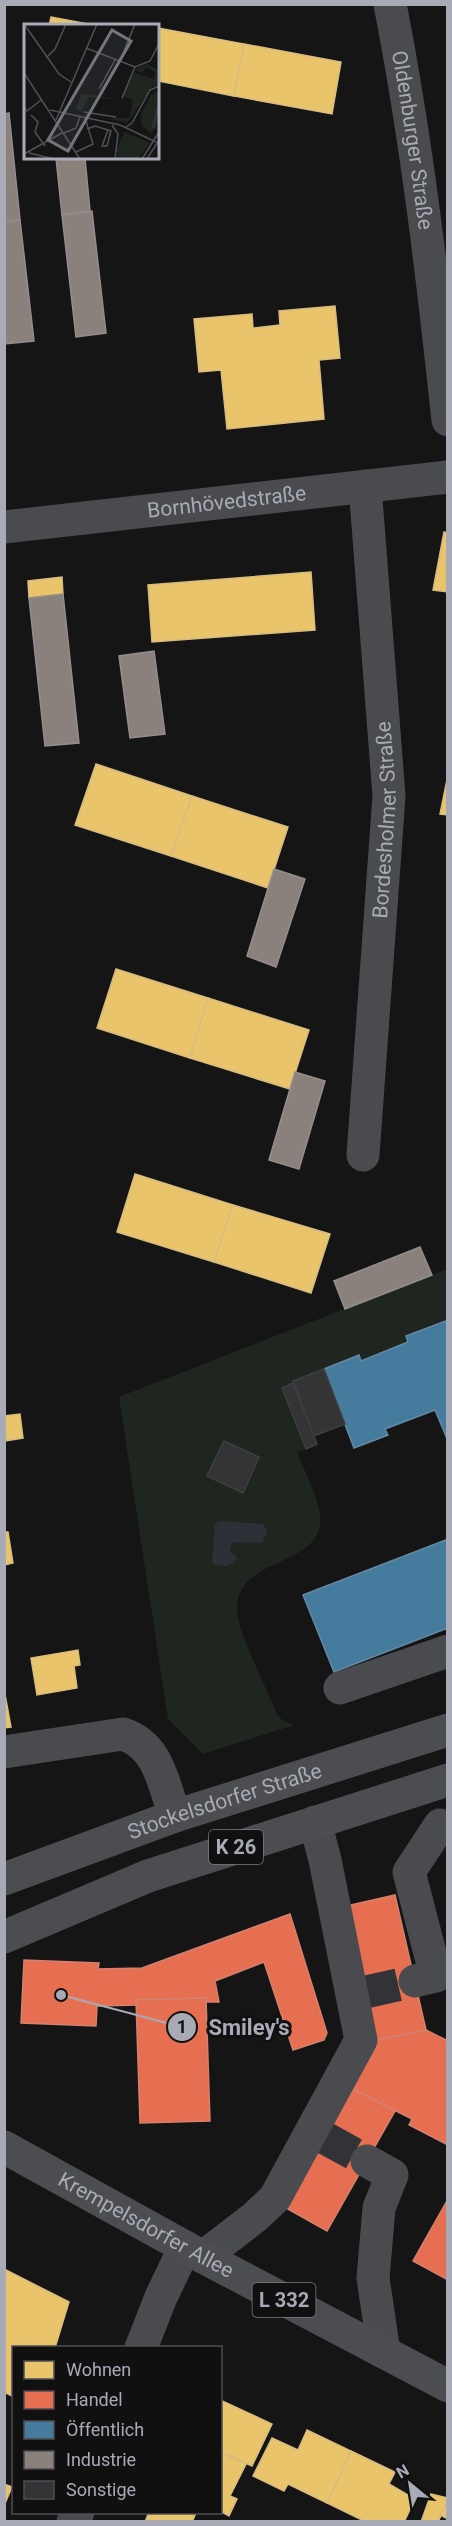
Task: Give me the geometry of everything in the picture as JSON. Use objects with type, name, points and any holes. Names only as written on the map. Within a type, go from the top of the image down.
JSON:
[{"type":"main road","name":"Stockelsdorfer Straße","points":[[4,1879],[175,1816],[447,1730]]},
{"type":"main road","name":"K 26","points":[[4,1937],[148,1876],[437,1783]]},
{"type":"main road","name":"Krempelsdorfer Allee","points":[[4,2147],[194,2252],[447,2386]]},
{"type":"street","name":"Oldenburger Straße","points":[[390,4],[429,244],[447,420]]},
{"type":"street","name":"Bornhövedstraße","points":[[4,527],[447,477]]},
{"type":"street","name":"Bordesholmer Straße","points":[[363,1155],[389,796],[365,486]]},
{"type":"street","points":[[339,1688],[447,1651]]},
{"type":"street","points":[[4,1752],[123,1734],[138,1739],[153,1755],[175,1816]]},
{"type":"street","points":[[415,1981],[436,1976],[409,1872],[443,1837],[437,1783]]},
{"type":"street","points":[[142,2346],[161,2297],[194,2252],[255,2217],[275,2198],[318,2134],[361,2040],[359,1994],[315,1822]]},
{"type":"street","points":[[4,1858],[40,1866]]},
{"type":"street","points":[[366,2161],[392,2175],[379,2208],[373,2278],[384,2352]]},
{"type":"shaded area","points":[[447,1269],[447,1320],[406,1335],[408,1342],[361,1361],[358,1355],[293,1381],[282,1388],[306,1449],[297,1452],[318,1505],[319,1531],[310,1544],[296,1554],[264,1570],[250,1580],[240,1593],[237,1611],[248,1648],[277,1714],[282,1720],[294,1725],[203,1754],[168,1719],[119,1397]]},
{"type":"shaded area","points":[[219,1521],[263,1524],[267,1532],[262,1543],[232,1542],[230,1551],[237,1558],[234,1563],[227,1566],[215,1565],[212,1562],[215,1524]]},
{"type":"building: Wohnen","points":[[51,17],[88,24],[49,24]]},
{"type":"building: Wohnen","points":[[159,28],[244,44],[234,96],[159,81]]},
{"type":"building: Wohnen","points":[[244,44],[341,62],[332,114],[234,96]]},
{"type":"building: Wohnen","points":[[335,306],[340,358],[319,360],[324,419],[227,429],[221,370],[199,372],[194,319],[252,314],[253,328],[280,325],[279,311]]},
{"type":"building: Wohnen","points":[[444,532],[448,533],[448,592],[433,590]]},
{"type":"building: Wohnen","points":[[311,572],[315,630],[152,642],[148,585]]},
{"type":"building: Wohnen","points":[[62,577],[63,594],[29,598],[28,581]]},
{"type":"building: Wohnen","points":[[96,764],[192,796],[171,856],[75,825]]},
{"type":"building: Wohnen","points":[[448,775],[448,815],[440,814]]},
{"type":"building: Wohnen","points":[[192,796],[288,827],[268,888],[171,856]]},
{"type":"building: Wohnen","points":[[116,969],[208,998],[190,1058],[97,1028]]},
{"type":"building: Wohnen","points":[[208,998],[309,1030],[290,1089],[190,1058]]},
{"type":"building: Wohnen","points":[[135,1174],[233,1205],[214,1262],[117,1232]]},
{"type":"building: Wohnen","points":[[233,1205],[330,1234],[311,1293],[214,1262]]},
{"type":"building: Wohnen","points":[[20,1414],[23,1438],[4,1441],[4,1416]]},
{"type":"building: Wohnen","points":[[4,1532],[8,1532],[13,1563],[4,1565]]},
{"type":"building: Wohnen","points":[[78,1650],[80,1665],[74,1666],[77,1688],[37,1695],[31,1658]]},
{"type":"building: Wohnen","points":[[4,1689],[11,1727],[4,1728]]},
{"type":"building: Wohnen","points":[[4,2269],[69,2302],[56,2346],[12,2346],[12,2396],[4,2392]]},
{"type":"building: Wohnen","points":[[222,2401],[272,2424],[252,2466],[222,2453]]},
{"type":"building: Wohnen","points":[[307,2430],[351,2451],[327,2503],[288,2484],[284,2491],[253,2476],[272,2438],[298,2450]]},
{"type":"building: Wohnen","points":[[351,2451],[395,2472],[389,2484],[415,2499],[404,2522],[366,2522],[327,2503]]},
{"type":"building: Wohnen","points":[[222,2453],[246,2464],[230,2496],[237,2499],[229,2516],[222,2512]]},
{"type":"building: Wohnen","points":[[4,2484],[12,2487],[4,2506]]},
{"type":"building: Wohnen","points":[[431,2494],[448,2498],[448,2500],[438,2522],[421,2522]]},
{"type":"building: Wohnen","points":[[448,2500],[448,2519],[440,2515]]},
{"type":"building: Wohnen","points":[[148,2514],[196,2514],[192,2522],[145,2522]]},
{"type":"building: Handel","points":[[395,1895],[426,2030],[377,2040],[346,1906]]},
{"type":"building: Handel","points":[[290,1914],[327,2033],[324,2040],[293,2050],[264,1962],[215,1981],[219,2002],[206,2002],[206,1998],[136,2000],[137,2005],[97,2006],[96,2026],[21,2023],[24,1960],[99,1963],[98,1969],[142,1968]]},
{"type":"building: Handel","points":[[206,1998],[210,2121],[140,2123],[136,2000]]},
{"type":"building: Handel","points":[[426,2030],[448,2041],[448,2145],[409,2125],[412,2119],[352,2089],[377,2040]]},
{"type":"building: Handel","points":[[353,2089],[395,2111],[327,2231],[286,2208]]},
{"type":"building: Handel","points":[[448,2199],[448,2280],[413,2261]]},
{"type":"building: Öffentlich","points":[[448,1320],[448,1441],[435,1410],[385,1429],[388,1435],[354,1448],[324,1369],[359,1355],[361,1361],[408,1342],[406,1336]]},
{"type":"building: Öffentlich","points":[[448,1539],[448,1628],[334,1672],[303,1595]]},
{"type":"building: Industrie","points":[[9,113],[20,220],[4,222],[4,114]]},
{"type":"building: Industrie","points":[[56,159],[85,159],[90,211],[62,215]]},
{"type":"building: Industrie","points":[[92,211],[106,333],[76,337],[62,215]]},
{"type":"building: Industrie","points":[[20,220],[34,341],[4,344],[4,222]]},
{"type":"building: Industrie","points":[[63,594],[79,743],[45,746],[29,598]]},
{"type":"building: Industrie","points":[[154,651],[165,734],[130,738],[119,656]]},
{"type":"building: Industrie","points":[[274,869],[305,879],[276,967],[247,956]]},
{"type":"building: Industrie","points":[[295,1072],[325,1081],[299,1169],[269,1160]]},
{"type":"building: Industrie","points":[[420,1247],[432,1275],[345,1309],[334,1281]]},
{"type":"building: Sonstige","points":[[324,1369],[345,1424],[314,1436],[293,1381]]},
{"type":"building: Sonstige","points":[[293,1383],[317,1444],[306,1449],[282,1388]]},
{"type":"building: Sonstige","points":[[224,1441],[259,1457],[243,1493],[207,1476]]},
{"type":"tunnel","points":[[366,1992],[415,1981]]},
{"type":"tunnel","points":[[325,2138],[367,2161]]},
{"type":"place","name":"Smiley's","points":[[61,1995]]}]
